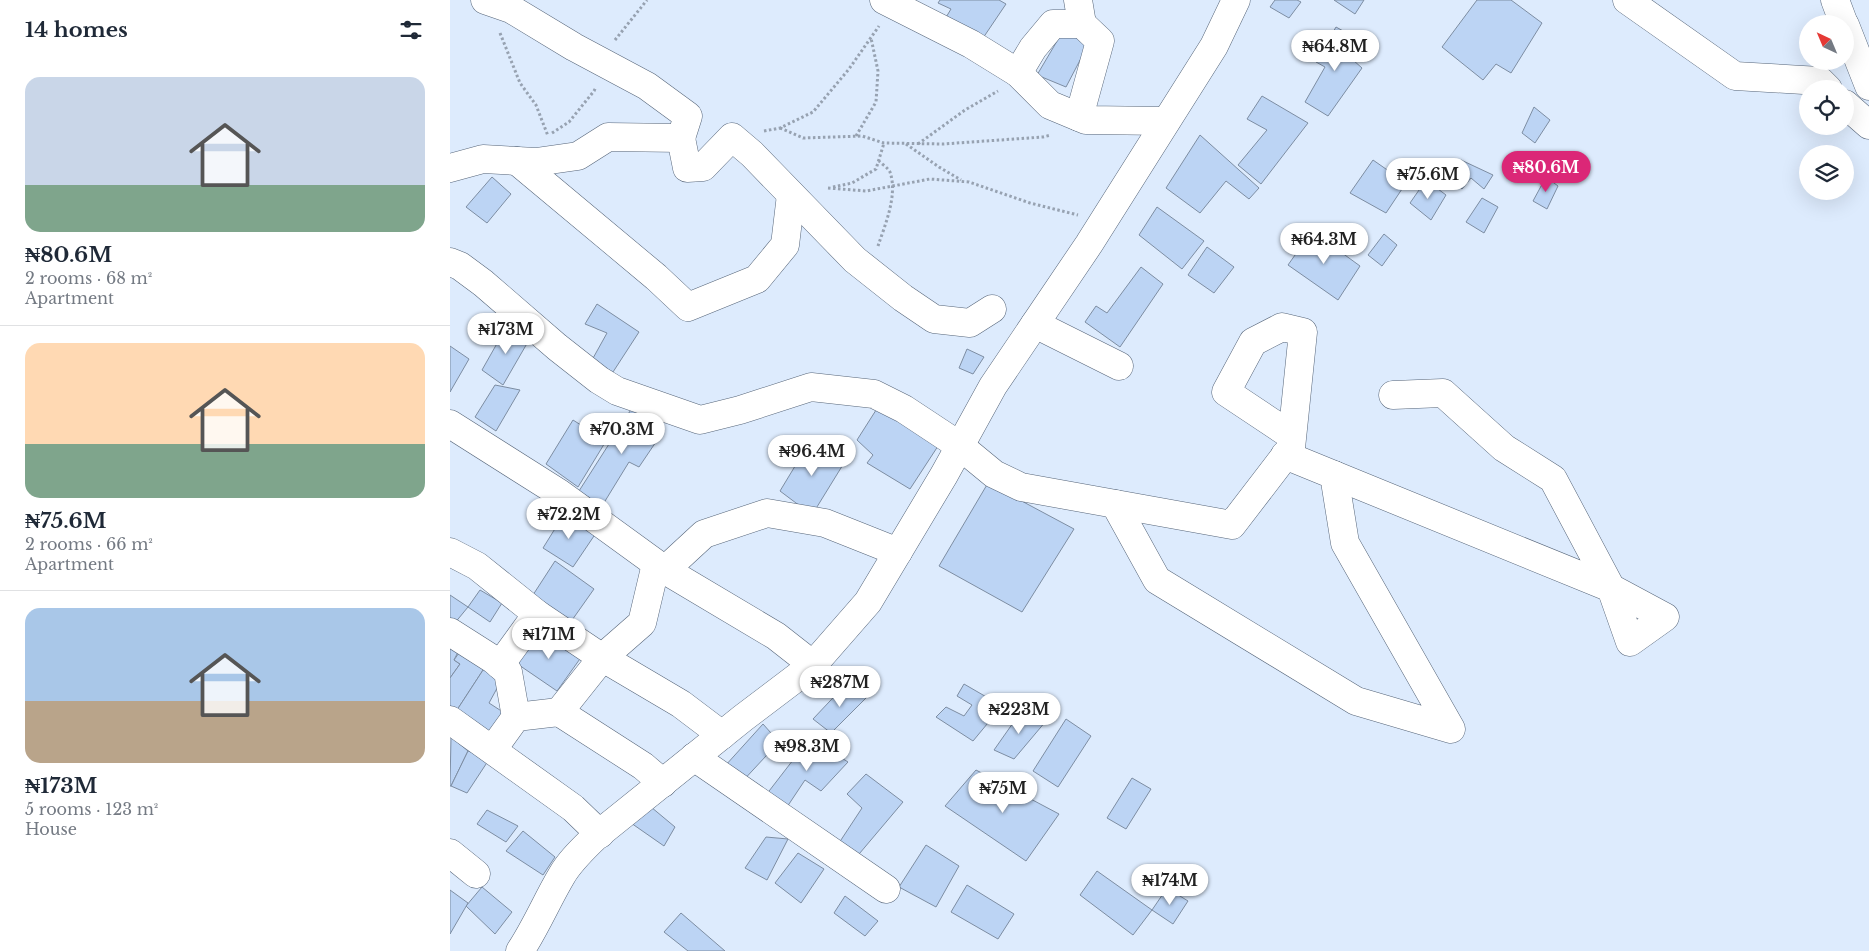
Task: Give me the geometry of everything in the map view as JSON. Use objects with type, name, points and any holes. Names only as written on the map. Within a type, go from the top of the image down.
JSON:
[{"type":"street","points":[[486,0],[511,9],[574,47],[647,86],[688,116],[681,138],[687,168],[703,167],[732,137],[855,260],[903,298],[934,318],[970,323],[992,309]]},
{"type":"street","points":[[520,951],[533,931],[562,875],[577,855],[694,757],[813,665],[868,602],[993,386],[1104,221],[1214,46],[1236,0]]},
{"type":"street","points":[[1627,0],[1735,76],[1803,80]]},
{"type":"street","points":[[1835,0],[1841,15]]},
{"type":"street","points":[[889,1],[971,44],[1020,75],[1050,105],[1086,120],[1166,121]]},
{"type":"street","points":[[1020,75],[1033,48],[1053,24],[1080,12],[1100,41],[1079,117]]},
{"type":"street","points":[[1854,48],[1869,86]]},
{"type":"street","points":[[1854,112],[1869,125]]},
{"type":"street","points":[[450,168],[483,159],[536,162],[578,156],[608,137],[681,138]]},
{"type":"street","points":[[517,161],[656,277],[688,307],[757,279],[785,245],[791,194]]},
{"type":"street","points":[[450,262],[460,266],[483,283],[557,347],[599,380],[617,391],[700,420],[740,410],[811,387],[874,394],[904,409],[960,446],[994,474],[1021,487],[1232,525],[1289,446],[1334,475],[1611,588],[1553,479],[1504,448],[1443,393],[1394,395]]},
{"type":"street","points":[[1035,324],[1119,366]]},
{"type":"street","points":[[450,424],[559,492],[661,567],[776,636],[813,665]]},
{"type":"street","points":[[1115,504],[1157,580],[1356,701],[1451,729],[1345,543],[1334,475]]},
{"type":"street","points":[[558,712],[602,658],[642,623],[661,567],[704,534],[767,513],[825,523],[898,552]]},
{"type":"street","points":[[450,552],[477,566],[537,614],[602,658],[681,704],[722,735]]},
{"type":"street","points":[[500,665],[537,614]]},
{"type":"street","points":[[450,632],[508,672],[516,717],[493,749]]},
{"type":"street","points":[[516,717],[558,712],[643,766],[663,783]]},
{"type":"street","points":[[450,720],[573,808],[600,834]]},
{"type":"street","points":[[694,757],[886,889]]},
{"type":"street","points":[[450,853],[476,874]]},
{"type":"path","points":[[486,0],[520,83],[536,105],[557,159]]},
{"type":"path","points":[[732,137],[780,128],[813,112],[849,69],[878,28],[889,1]]},
{"type":"path","points":[[856,136],[876,102],[878,71],[871,37]]},
{"type":"path","points":[[918,144],[965,110],[1020,75]]},
{"type":"path","points":[[780,128],[803,138],[862,136],[884,143],[918,144],[1043,137],[1052,134]]},
{"type":"path","points":[[821,190],[852,183],[876,169],[884,143]]},
{"type":"path","points":[[906,143],[939,168],[964,182]]},
{"type":"path","points":[[866,268],[876,251],[890,213],[890,171],[879,161]]},
{"type":"path","points":[[828,188],[866,191],[891,188],[930,179],[970,182],[1030,203],[1104,221]]},
{"type":"building","points":[[940,0],[999,0],[1006,4],[981,41],[945,19],[951,9],[938,3]]},
{"type":"building","points":[[1275,0],[1297,0],[1301,2],[1289,18],[1270,7]]},
{"type":"building","points":[[1334,0],[1364,0],[1355,14]]},
{"type":"building","points":[[1477,0],[1511,0],[1542,23],[1511,73],[1496,64],[1483,80],[1442,47]]},
{"type":"building","points":[[1336,27],[1361,41],[1354,51],[1353,60],[1362,68],[1328,116],[1305,102],[1325,67],[1316,62]]},
{"type":"building","points":[[1063,31],[1089,43],[1066,87],[1037,75]]},
{"type":"building","points":[[1262,96],[1308,123],[1261,184],[1238,165],[1267,130],[1247,119]]},
{"type":"building","points":[[1534,107],[1550,120],[1535,143],[1522,133]]},
{"type":"building","points":[[1200,135],[1259,188],[1249,199],[1226,181],[1200,213],[1166,188]]},
{"type":"building","points":[[1373,160],[1406,183],[1386,213],[1350,193]]},
{"type":"building","points":[[1461,160],[1493,175],[1484,189],[1471,178],[1462,189],[1449,178]]},
{"type":"building","points":[[492,177],[511,194],[487,223],[466,207]]},
{"type":"building","points":[[1546,177],[1558,186],[1547,209],[1533,201]]},
{"type":"building","points":[[1426,180],[1446,195],[1431,220],[1410,203]]},
{"type":"building","points":[[1482,198],[1498,207],[1484,233],[1466,222]]},
{"type":"building","points":[[1157,207],[1204,241],[1182,269],[1139,235]]},
{"type":"building","points":[[1312,231],[1360,266],[1338,300],[1288,265]]},
{"type":"building","points":[[1384,234],[1397,245],[1382,266],[1368,255]]},
{"type":"building","points":[[1207,247],[1234,267],[1214,293],[1188,275]]},
{"type":"building","points":[[1141,267],[1163,284],[1120,347],[1085,322],[1096,306],[1107,313]]},
{"type":"building","points":[[597,304],[639,332],[613,372],[592,360],[607,333],[585,324]]},
{"type":"building","points":[[508,324],[529,340],[503,385],[482,370]]},
{"type":"building","points":[[450,346],[469,359],[450,392]]},
{"type":"building","points":[[967,349],[984,357],[973,374],[959,368]]},
{"type":"building","points":[[495,385],[520,390],[496,431],[475,417]]},
{"type":"building","points":[[878,407],[940,443],[910,489],[867,463],[873,455],[857,440]]},
{"type":"building","points":[[632,408],[664,430],[639,467],[629,462],[602,506],[579,491]]},
{"type":"building","points":[[573,420],[606,441],[578,487],[546,464]]},
{"type":"building","points":[[812,438],[844,463],[812,515],[780,491]]},
{"type":"building","points":[[988,483],[1074,529],[1022,612],[939,566]]},
{"type":"building","points":[[566,511],[596,533],[573,567],[543,548]]},
{"type":"building","points":[[555,561],[594,589],[570,623],[531,598]]},
{"type":"building","points":[[480,590],[502,603],[490,622],[468,607]]},
{"type":"building","points":[[450,595],[468,607],[454,624],[450,621]]},
{"type":"building","points":[[543,630],[582,656],[557,691],[516,663]]},
{"type":"building","points":[[450,644],[458,652],[454,660],[460,664],[450,678]]},
{"type":"building","points":[[461,650],[485,667],[455,713],[450,709],[450,678],[460,664],[454,660]]},
{"type":"building","points":[[485,667],[501,681],[489,703],[506,714],[488,736],[455,713]]},
{"type":"building","points":[[846,684],[868,696],[831,733],[813,719]]},
{"type":"building","points":[[964,684],[1002,706],[973,741],[936,717],[946,707],[964,716],[972,705],[957,696]]},
{"type":"building","points":[[1020,713],[1046,721],[1014,759],[994,750]]},
{"type":"building","points":[[1066,719],[1091,736],[1058,787],[1033,771]]},
{"type":"building","points":[[763,724],[779,742],[740,784],[725,766]]},
{"type":"building","points":[[451,737],[468,751],[450,786]]},
{"type":"building","points":[[810,738],[848,762],[821,791],[805,780],[787,807],[766,795]]},
{"type":"building","points":[[468,751],[490,758],[467,793],[451,786]]},
{"type":"building","points":[[976,770],[1059,814],[1026,861],[945,806]]},
{"type":"building","points":[[866,774],[903,802],[854,860],[837,846],[862,808],[847,794]]},
{"type":"building","points":[[1132,778],[1151,789],[1126,829],[1107,818]]},
{"type":"building","points":[[645,802],[675,827],[664,846],[631,823]]},
{"type":"building","points":[[487,810],[518,826],[506,842],[477,824]]},
{"type":"building","points":[[523,831],[555,857],[543,875],[506,851]]},
{"type":"building","points":[[766,837],[788,839],[767,880],[745,868]]},
{"type":"building","points":[[926,845],[959,866],[936,907],[899,887]]},
{"type":"building","points":[[798,853],[824,869],[801,903],[775,883]]},
{"type":"building","points":[[1097,871],[1152,910],[1133,935],[1080,895]]},
{"type":"building","points":[[967,885],[1014,914],[998,939],[951,912]]},
{"type":"building","points":[[482,887],[512,912],[495,934],[466,906]]},
{"type":"building","points":[[1167,888],[1188,901],[1173,924],[1152,910]]},
{"type":"building","points":[[450,890],[468,903],[450,934]]},
{"type":"building","points":[[845,896],[878,921],[865,936],[834,913]]},
{"type":"building","points":[[681,913],[725,951],[688,951],[664,932]]}]
